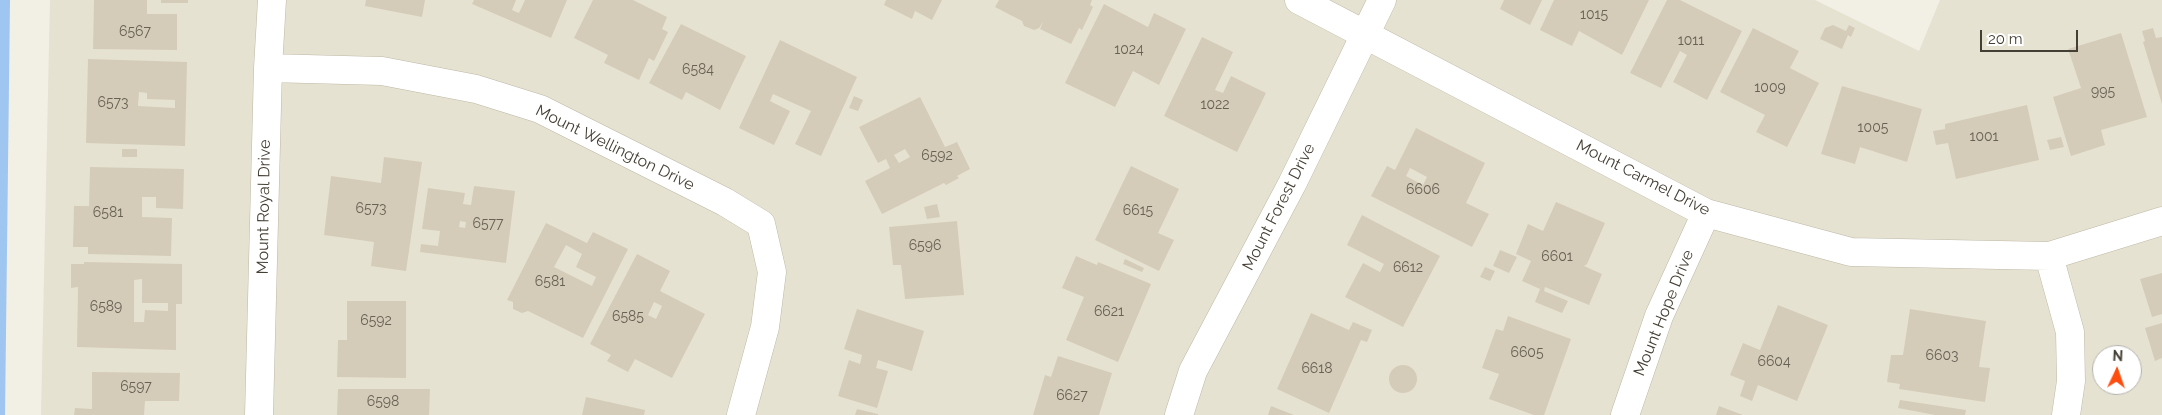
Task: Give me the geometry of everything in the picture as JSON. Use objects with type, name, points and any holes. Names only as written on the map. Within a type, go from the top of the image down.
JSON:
[{"type":"street","name":"Mount Royal Drive","points":[[259,415],[268,68],[272,0]]},
{"type":"street","name":"Mount Carmel Drive","points":[[1299,0],[1706,213],[1851,252],[2049,256],[2162,221]]},
{"type":"street","name":"Mount Forest Drive","points":[[1180,415],[1193,371],[1292,184],[1382,0]]},
{"type":"street","name":"Mount Wellington Drive","points":[[268,68],[382,72],[486,92],[540,110],[725,202],[761,224],[772,272],[765,327],[741,415]]},
{"type":"street","name":"Mount Hope Drive","points":[[1625,415],[1659,316],[1706,213]]},
{"type":"street","points":[[2049,256],[2070,332],[2071,380],[2066,415]]},
{"type":"shaded area","points":[[50,0],[1815,0],[1919,51],[1940,0],[2162,0],[2162,415],[41,415]]},
{"type":"water","points":[[0,0],[10,0],[5,415],[0,415]]},
{"type":"building","points":[[94,0],[147,0],[147,14],[177,14],[177,50],[93,49]]},
{"type":"building","points":[[161,0],[188,0],[188,3],[161,3]]},
{"type":"building","points":[[366,0],[425,0],[422,17],[365,6]]},
{"type":"building","points":[[474,0],[516,0],[512,10],[519,13],[525,0],[567,0],[551,38],[472,4]]},
{"type":"building","points":[[593,0],[633,0],[667,17],[662,29],[668,32],[654,61],[649,58],[639,80],[604,63],[608,55],[574,38]]},
{"type":"building","points":[[886,0],[942,0],[932,20],[915,11],[912,19],[884,5]]},
{"type":"building","points":[[999,0],[1092,0],[1090,5],[1093,7],[1082,30],[1079,28],[1071,44],[1040,29],[1043,22],[1039,28],[1034,30],[1024,26],[1022,21],[995,7]]},
{"type":"building","points":[[1504,0],[1542,0],[1530,25],[1500,9]]},
{"type":"building","points":[[1554,0],[1649,0],[1622,55],[1579,31],[1572,46],[1540,30]]},
{"type":"building","points":[[1667,0],[1680,0],[1742,31],[1707,100],[1673,82],[1687,55],[1680,51],[1661,88],[1630,73]]},
{"type":"building","points":[[1104,4],[1148,27],[1154,13],[1186,29],[1159,85],[1133,71],[1115,107],[1065,83]]},
{"type":"building","points":[[681,24],[746,56],[720,110],[686,92],[682,100],[649,83]]},
{"type":"building","points":[[1833,25],[1846,31],[1849,25],[1855,28],[1851,37],[1848,35],[1842,49],[1820,39],[1825,28]]},
{"type":"building","points":[[1753,28],[1799,51],[1790,68],[1819,83],[1787,147],[1756,132],[1765,115],[1720,92]]},
{"type":"building","points":[[2153,28],[2156,38],[2162,37],[2162,104],[2143,42],[2145,41],[2142,31]]},
{"type":"building","points":[[2121,33],[2147,117],[2101,130],[2105,145],[2071,156],[2053,97],[2081,88],[2068,49]]},
{"type":"building","points":[[1202,37],[1233,52],[1215,90],[1223,93],[1231,76],[1266,93],[1237,152],[1164,116]]},
{"type":"building","points":[[780,40],[857,77],[821,156],[795,144],[811,111],[773,94],[770,101],[790,111],[774,145],[739,128]]},
{"type":"building","points":[[88,59],[187,62],[185,146],[86,143]],"holes":[[[139,92],[147,93],[147,99],[175,100],[175,108],[138,106]]]},
{"type":"building","points":[[1842,86],[1922,109],[1907,162],[1860,147],[1855,164],[1821,154]]},
{"type":"building","points":[[854,96],[863,100],[858,111],[849,108]]},
{"type":"building","points":[[920,97],[945,147],[957,142],[970,169],[946,185],[944,183],[882,214],[865,181],[890,168],[886,159],[878,163],[859,127]],"holes":[[[905,149],[910,157],[899,163],[894,155]]]},
{"type":"building","points":[[2027,105],[2039,160],[1956,179],[1948,143],[1936,145],[1933,131],[1945,129],[1945,124]]},
{"type":"building","points":[[1416,128],[1485,163],[1466,203],[1489,214],[1472,247],[1371,196],[1387,166],[1395,170]],"holes":[[[1410,168],[1427,177],[1423,185],[1406,176]]]},
{"type":"building","points":[[2061,137],[2064,147],[2050,150],[2047,140]]},
{"type":"building","points":[[122,149],[137,149],[137,157],[122,157]]},
{"type":"building","points":[[384,157],[422,162],[406,271],[371,266],[374,242],[324,235],[331,176],[381,183]]},
{"type":"building","points":[[1131,166],[1179,189],[1158,233],[1174,240],[1159,271],[1095,240]]},
{"type":"building","points":[[90,167],[184,169],[183,209],[156,208],[156,197],[142,197],[142,217],[172,218],[171,256],[88,254],[88,247],[73,247],[74,206],[89,206]]},
{"type":"building","points":[[474,186],[515,191],[506,263],[420,252],[421,244],[438,246],[440,231],[422,229],[428,188],[465,193],[463,204],[471,205]],"holes":[[[460,221],[466,222],[465,228],[459,227]]]},
{"type":"building","points":[[1556,202],[1605,223],[1587,264],[1584,266],[1602,274],[1589,305],[1545,287],[1544,291],[1568,301],[1562,313],[1535,302],[1540,289],[1522,281],[1531,261],[1516,254],[1528,224],[1543,231]]},
{"type":"building","points":[[937,204],[940,217],[927,219],[924,207]]},
{"type":"building","points":[[1362,215],[1440,256],[1403,327],[1345,297],[1363,263],[1380,272],[1384,264],[1347,245]]},
{"type":"building","points":[[957,221],[964,295],[905,299],[901,265],[893,265],[889,227]]},
{"type":"building","points":[[546,223],[587,243],[593,232],[628,249],[583,338],[528,311],[522,313],[513,309],[513,302],[507,300]],"holes":[[[566,245],[582,254],[576,267],[596,277],[592,286],[554,267]]]},
{"type":"building","points":[[1500,250],[1517,257],[1509,273],[1493,266]]},
{"type":"building","points":[[637,254],[670,271],[660,291],[705,314],[672,378],[635,359],[628,372],[607,361],[611,355],[590,344]],"holes":[[[654,302],[662,306],[656,319],[648,315]]]},
{"type":"building","points":[[1076,256],[1097,265],[1098,262],[1151,284],[1118,362],[1066,340],[1084,297],[1062,288]]},
{"type":"building","points":[[1125,259],[1144,268],[1142,272],[1123,264]]},
{"type":"building","points":[[84,262],[182,264],[182,304],[176,304],[176,350],[77,347],[78,287],[71,288],[71,264],[84,264]],"holes":[[[142,279],[142,303],[168,303],[168,311],[145,310],[144,322],[134,322],[134,280]]]},
{"type":"building","points":[[1485,267],[1495,271],[1490,281],[1480,277]]},
{"type":"building","points":[[2162,273],[2162,314],[2152,317],[2140,279]]},
{"type":"building","points":[[347,301],[406,301],[406,378],[337,377],[338,340],[347,340]]},
{"type":"building","points":[[1778,305],[1828,325],[1797,401],[1758,385],[1752,401],[1740,396],[1745,381],[1730,375],[1743,343],[1760,350]]},
{"type":"building","points":[[857,309],[924,331],[912,371],[878,360],[876,368],[888,371],[877,408],[838,396],[849,360],[860,364],[862,355],[844,349]]},
{"type":"building","points":[[1910,309],[1986,321],[1979,367],[1990,368],[1985,402],[1899,389],[1900,384],[1887,382],[1891,355],[1903,355]]},
{"type":"building","points":[[1311,313],[1349,330],[1353,322],[1372,330],[1367,342],[1361,340],[1329,413],[1277,389]]},
{"type":"building","points":[[1508,316],[1571,339],[1544,415],[1534,415],[1489,399],[1499,374],[1482,368],[1496,329],[1503,331]]},
{"type":"building","points":[[2162,323],[2162,358],[2155,361],[2145,328]]},
{"type":"building","points":[[1058,356],[1112,373],[1099,415],[1033,415],[1045,375],[1051,377]]},
{"type":"building","points":[[1403,365],[1413,369],[1417,379],[1413,389],[1403,393],[1393,389],[1389,379],[1393,369]]},
{"type":"building","points":[[92,372],[180,373],[179,401],[145,401],[144,415],[74,415],[75,408],[92,409]]},
{"type":"building","points":[[338,389],[430,389],[429,415],[337,415]]},
{"type":"building","points":[[586,397],[645,410],[644,415],[582,415]]},
{"type":"building","points":[[1900,400],[1966,410],[1965,415],[1935,415],[1898,408]]},
{"type":"building","points":[[1271,406],[1294,415],[1268,415]]},
{"type":"building","points":[[1719,406],[1743,415],[1716,415]]},
{"type":"building","points":[[857,409],[878,414],[878,415],[855,415]]}]
